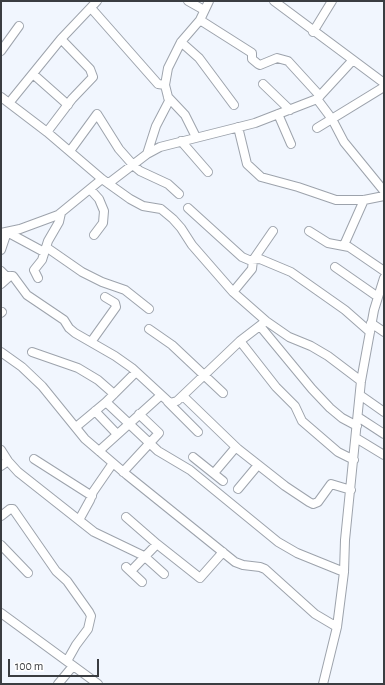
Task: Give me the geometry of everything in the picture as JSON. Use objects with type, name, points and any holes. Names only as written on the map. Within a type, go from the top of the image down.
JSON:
[{"type":"street","points":[[9,103],[61,39],[97,1]]},
{"type":"street","points":[[188,1],[204,10]]},
{"type":"street","points":[[147,154],[156,126],[169,101],[165,85],[168,68],[181,42],[200,20],[209,1]]},
{"type":"street","points":[[274,1],[352,61],[384,83]]},
{"type":"street","points":[[314,32],[332,1]]},
{"type":"street","points":[[91,8],[158,84],[165,85]]},
{"type":"street","points":[[200,20],[252,53],[252,59],[258,64],[277,58],[288,61],[318,98],[332,119],[344,142],[384,191]]},
{"type":"street","points":[[1,51],[19,26]]},
{"type":"street","points":[[47,132],[68,105],[93,77],[90,69],[61,39]]},
{"type":"street","points":[[181,42],[199,58],[234,105]]},
{"type":"street","points":[[4,233],[61,213],[90,189],[134,166],[147,154],[160,147],[238,127],[290,110],[318,98],[352,61]]},
{"type":"street","points":[[33,74],[68,105]]},
{"type":"street","points":[[263,84],[290,110]]},
{"type":"street","points":[[316,128],[384,86]]},
{"type":"street","points":[[1,97],[47,132],[106,181],[136,203],[161,209],[173,219],[192,245],[233,292],[263,323],[312,389],[330,408],[342,418],[357,421],[384,434]]},
{"type":"street","points":[[168,97],[185,114],[196,138]]},
{"type":"street","points":[[70,151],[97,114],[119,149],[134,166],[140,171],[168,184],[179,194]]},
{"type":"street","points":[[278,114],[290,144]]},
{"type":"street","points":[[238,127],[248,164],[261,177],[298,187],[336,200],[364,200],[384,196]]},
{"type":"street","points":[[181,141],[208,172]]},
{"type":"street","points":[[90,189],[99,199],[104,211],[104,223],[94,235]]},
{"type":"street","points":[[344,245],[364,200]]},
{"type":"street","points":[[188,208],[242,257],[249,260],[260,259],[291,272],[344,310],[370,332]]},
{"type":"street","points":[[38,278],[34,270],[42,260],[45,249],[59,222],[61,213]]},
{"type":"street","points":[[233,292],[252,269],[253,260],[273,231]]},
{"type":"street","points":[[309,231],[328,243],[344,245],[384,271]]},
{"type":"street","points":[[4,233],[45,249],[82,272],[102,282],[125,290],[149,309]]},
{"type":"street","points":[[1,250],[4,233]]},
{"type":"street","points":[[335,267],[377,299],[384,308]]},
{"type":"street","points":[[1,271],[4,275],[16,279],[32,299],[61,317],[69,328],[115,356],[136,372],[198,432]]},
{"type":"street","points":[[1,284],[10,276]]},
{"type":"street","points":[[323,684],[337,627],[344,572],[345,540],[361,381],[371,323],[384,278]]},
{"type":"street","points":[[90,342],[116,307],[115,303],[105,297]]},
{"type":"street","points":[[168,402],[173,403],[183,396],[240,341],[263,323]]},
{"type":"street","points":[[263,323],[289,337],[311,346],[328,356],[361,381]]},
{"type":"street","points":[[371,323],[384,332]]},
{"type":"street","points":[[149,328],[172,345],[223,393]]},
{"type":"street","points":[[240,341],[276,387],[295,406],[302,421],[338,452],[354,460]]},
{"type":"street","points":[[1,352],[22,367],[42,386],[76,427],[99,451],[123,472],[239,564],[260,566],[265,569],[315,614],[337,627]]},
{"type":"street","points":[[32,352],[84,371],[98,380],[114,394]]},
{"type":"street","points":[[76,427],[106,402],[136,372]]},
{"type":"street","points":[[360,395],[384,411]]},
{"type":"street","points":[[99,451],[160,396]]},
{"type":"street","points":[[183,396],[236,447],[285,486],[313,504],[318,502],[330,484],[351,490]]},
{"type":"street","points":[[106,402],[150,443],[168,457],[190,470],[278,542],[297,553],[344,572]]},
{"type":"street","points":[[95,411],[117,434]]},
{"type":"street","points":[[123,472],[158,436],[158,431],[140,414]]},
{"type":"street","points":[[356,438],[384,455]]},
{"type":"street","points":[[214,474],[236,447]]},
{"type":"street","points":[[1,450],[4,464],[18,472],[78,520],[102,537],[144,556],[164,574]]},
{"type":"street","points":[[193,457],[223,481]]},
{"type":"street","points":[[34,459],[92,496]]},
{"type":"street","points":[[78,520],[113,463]]},
{"type":"street","points":[[238,489],[258,465]]},
{"type":"street","points":[[1,515],[10,508],[13,509],[56,571],[67,581],[92,616],[88,629],[76,645],[70,663],[58,684]]},
{"type":"street","points":[[126,517],[200,578],[223,552]]},
{"type":"street","points":[[142,582],[128,569],[157,544]]},
{"type":"street","points":[[1,545],[28,573]]},
{"type":"street","points":[[1,613],[98,684]]}]
